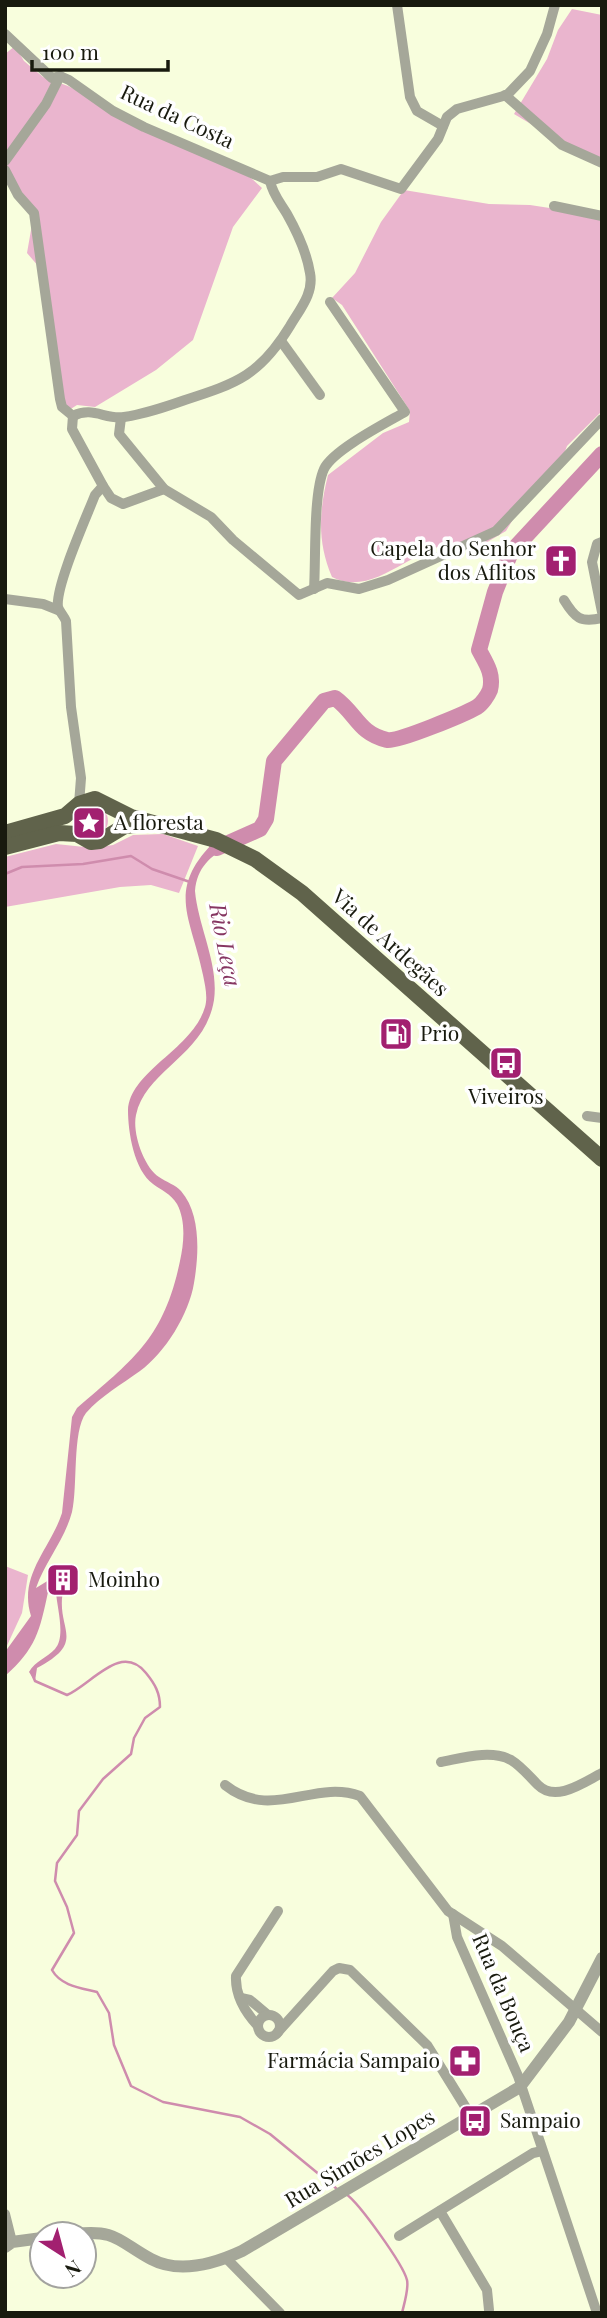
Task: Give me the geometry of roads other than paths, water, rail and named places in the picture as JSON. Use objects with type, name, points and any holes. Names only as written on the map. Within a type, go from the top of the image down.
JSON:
[{"type":"main road","name":"Via de Ardegães","points":[[5,833],[56,819],[95,799],[131,817],[198,833],[255,859],[302,892],[602,1159]]},
{"type":"main road","points":[[76,834],[72,819],[77,807]]},
{"type":"main road","points":[[110,807],[115,822],[112,831]]},
{"type":"main road","name":"Via de Ardegães","points":[[5,847],[59,833],[76,834],[91,842],[107,837],[112,831],[127,825],[159,824]]},
{"type":"street","points":[[397,5],[410,97],[417,111],[443,127]]},
{"type":"street","points":[[73,416],[83,411],[94,411],[121,418],[158,409],[238,382],[256,369],[281,341],[311,290],[307,263],[287,215],[273,195],[270,181],[283,177],[317,177],[341,169],[401,189],[457,109],[505,95],[530,71],[547,34],[555,5]]},
{"type":"street","name":"Rua da Costa","points":[[5,34],[52,78],[60,76],[144,127],[270,181]]},
{"type":"street","points":[[5,162],[46,104],[60,76]]},
{"type":"street","points":[[505,95],[562,145],[602,163]]},
{"type":"street","points":[[5,170],[18,195],[34,213],[60,399],[62,407],[73,416]]},
{"type":"street","points":[[554,206],[602,216]]},
{"type":"street","points":[[314,589],[320,483],[325,466],[362,436],[404,412],[330,302]]},
{"type":"street","points":[[281,341],[320,395]]},
{"type":"street","points":[[73,416],[72,429],[111,498],[123,504],[164,489]]},
{"type":"street","points":[[121,418],[119,434],[164,489],[211,517],[227,535],[299,595],[327,583],[359,589],[369,586],[496,531],[602,419]]},
{"type":"street","points":[[58,610],[61,580],[94,495],[103,486]]},
{"type":"street","points":[[602,542],[597,544],[592,562],[593,583],[602,612]]},
{"type":"street","points":[[5,599],[43,604],[58,610],[66,621],[71,708],[81,778],[77,807]]},
{"type":"street","points":[[564,600],[575,618],[585,622],[602,618]]},
{"type":"street","points":[[587,1116],[602,1118]]},
{"type":"street","points":[[441,1762],[497,1755],[511,1760],[541,1789],[551,1793],[564,1791],[602,1773]]},
{"type":"street","points":[[225,1785],[270,1802],[328,1790],[360,1796],[453,1914],[502,1946],[602,2032]]},
{"type":"street","points":[[278,1911],[236,1976],[235,1989],[241,1998],[242,2007],[267,2036],[277,2033],[296,2015],[299,2008],[333,1971],[340,1968],[350,1970],[427,2045],[471,2116]]},
{"type":"street","name":"Rua da Bouça","points":[[453,1914],[457,1937],[496,2022],[520,2087],[597,2313]]},
{"type":"street","name":"Rua Simões Lopes","points":[[98,2232],[104,2232],[152,2260],[174,2266],[226,2258],[349,2189],[520,2087],[576,2012],[602,1958]]},
{"type":"street","points":[[241,1998],[250,2000],[272,2016],[279,2023],[277,2033]]},
{"type":"street","points":[[258,2026],[261,2017],[299,2008]]},
{"type":"street","points":[[399,2236],[533,2153],[542,2151]]},
{"type":"street","points":[[440,2211],[487,2290],[489,2311]]},
{"type":"street","points":[[5,2214],[9,2245],[28,2241]]},
{"type":"street","points":[[226,2258],[280,2313]]},
{"type":"waterway","name":"Rio Leça","points":[[217,848],[260,829],[266,819],[274,761],[324,701],[335,698],[370,733],[387,740],[432,727],[481,704],[490,690],[491,679],[479,650],[495,592],[511,552],[602,454]]},
{"type":"waterway","points":[[5,874],[22,867],[83,864],[131,856],[152,869],[190,882]]},
{"type":"waterway","points":[[32,1674],[35,1681],[67,1695],[106,1668],[127,1662],[146,1673],[160,1702],[160,1707],[145,1718],[134,1738],[131,1754],[103,1779],[79,1811],[77,1835],[57,1863],[55,1881],[67,1907],[74,1933],[52,1970],[66,1983],[97,1992],[109,2013],[114,2045],[131,2086],[163,2102],[240,2117],[270,2134],[337,2189]]},
{"type":"waterway","points":[[346,2194],[370,2221],[404,2272],[407,2288],[402,2313]]},
{"type":"place","name":"Capela do Senhor dos Aflitos","points":[[561,561]]},
{"type":"place","name":"A floresta","points":[[89,823]]},
{"type":"place","name":"Prio","points":[[396,1034]]},
{"type":"place","name":"Viveiros","points":[[506,1063]]},
{"type":"place","name":"Moinho","points":[[63,1580]]},
{"type":"place","name":"Farmácia Sampaio","points":[[465,2061]]},
{"type":"place","name":"Sampaio","points":[[475,2121]]}]
